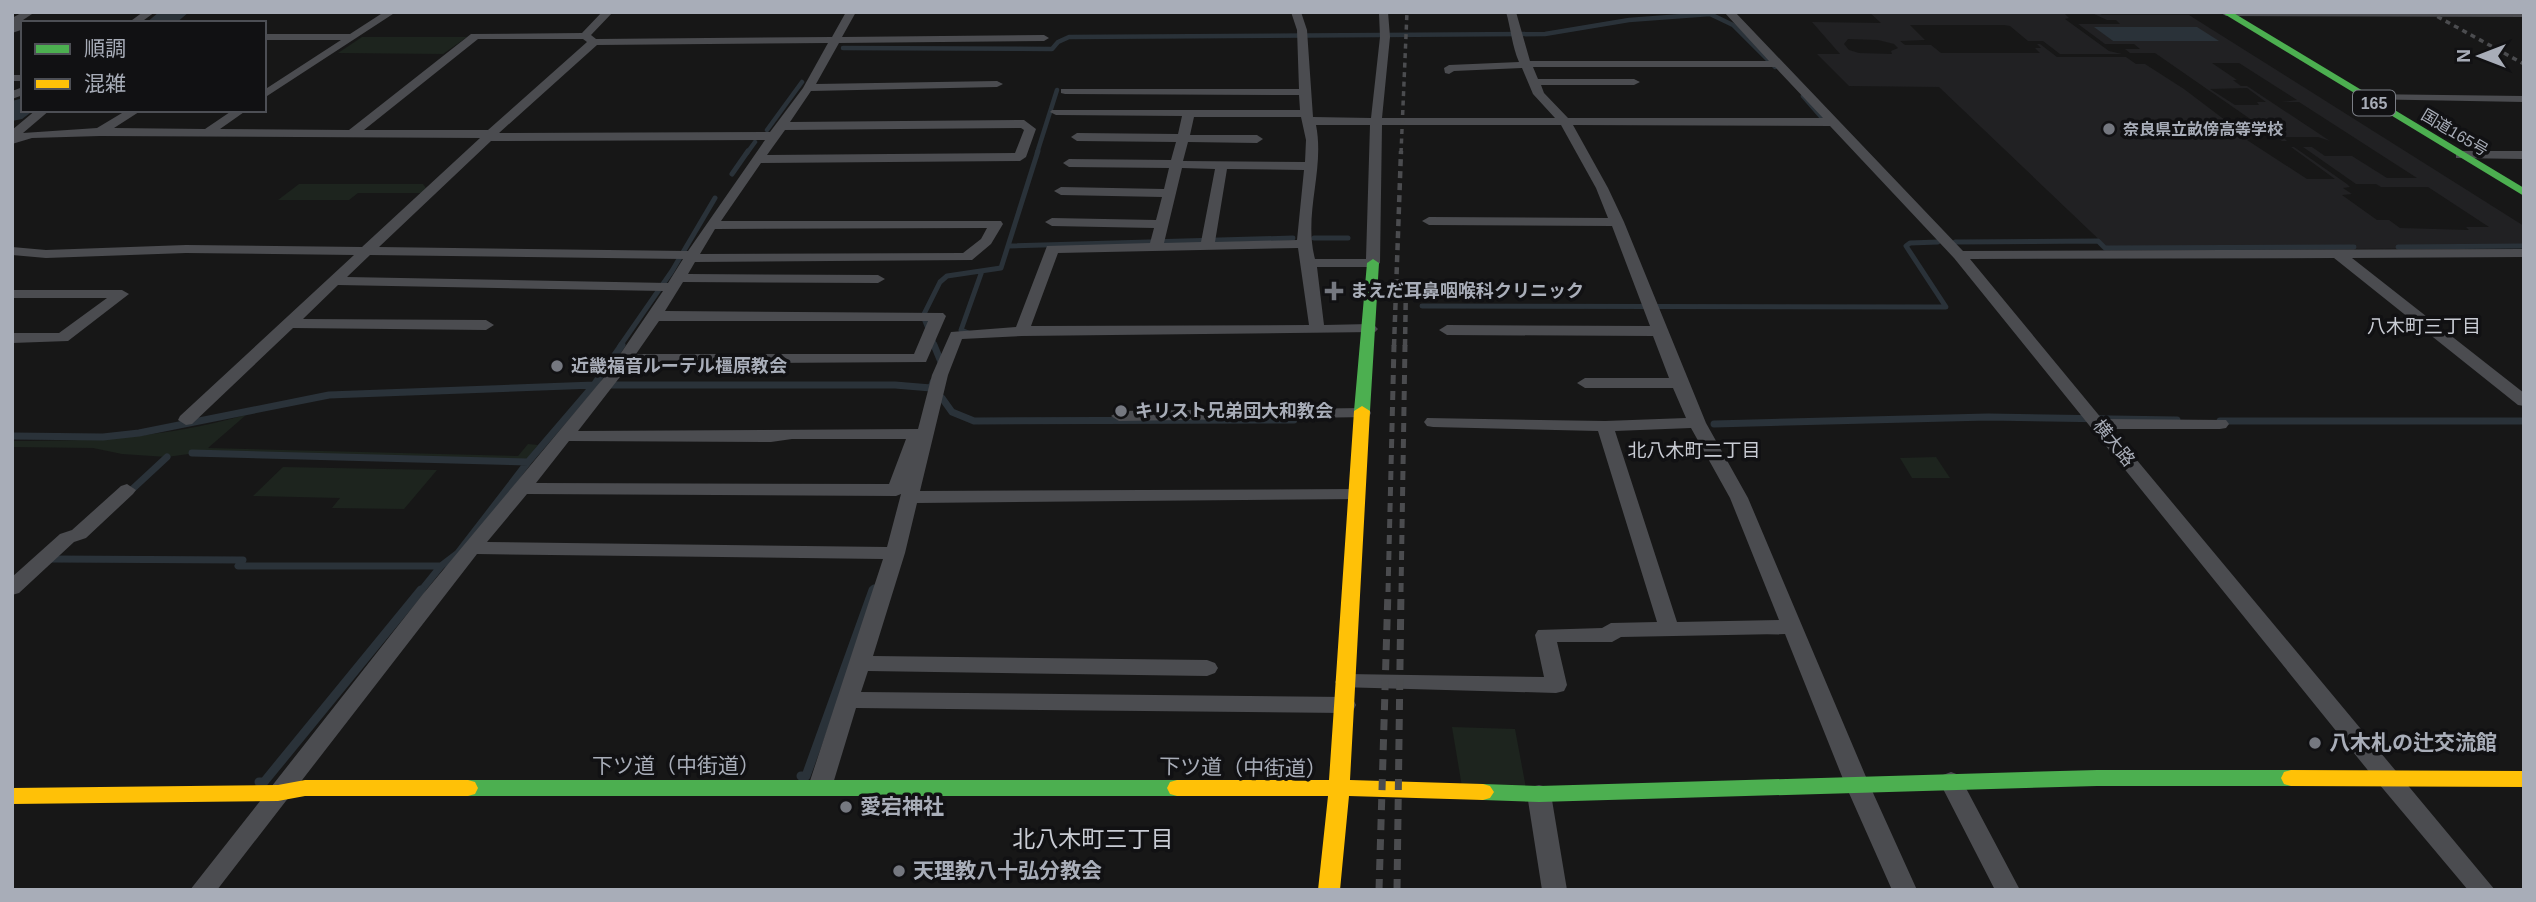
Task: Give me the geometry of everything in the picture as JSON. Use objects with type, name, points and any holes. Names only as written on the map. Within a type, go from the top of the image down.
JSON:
[{"type":"main road","name":"国道165号","points":[[2226,13],[2460,155],[2516,185],[2524,193]]},
{"type":"main road","points":[[1329,890],[1345,705],[1356,495],[1373,263]]},
{"type":"main road","name":"下ツ道（中街道）","points":[[12,796],[278,793],[305,788],[820,787],[1384,788],[1539,794],[2097,778],[2524,779]]},
{"type":"street","points":[[12,30],[17,28],[15,21],[30,12]]},
{"type":"street","points":[[266,94],[391,12]]},
{"type":"street","points":[[186,421],[491,135],[590,39],[608,12]]},
{"type":"street","points":[[202,890],[625,359],[711,225],[808,88],[851,12]]},
{"type":"street","points":[[1296,12],[1302,30],[1311,166],[1303,235],[1317,328]]},
{"type":"street","points":[[1309,263],[1373,263],[1376,122],[1385,37],[1384,12]]},
{"type":"street","points":[[1511,12],[1524,64],[1539,94],[1565,122],[1602,188],[1679,383],[1697,423],[1739,498],[1790,627],[1905,890]]},
{"type":"street","name":"横大路","points":[[1729,12],[1959,255],[2387,778],[2483,890]]},
{"type":"street","points":[[2226,13],[2524,14]]},
{"type":"street","points":[[266,37],[352,37]]},
{"type":"street","points":[[351,134],[475,37],[1044,38]]},
{"type":"street","points":[[1449,71],[1449,68],[1514,67],[1524,64],[1778,64]]},
{"type":"street","points":[[1534,82],[1634,82]]},
{"type":"street","points":[[808,88],[997,84]]},
{"type":"street","points":[[1065,91],[1305,92]]},
{"type":"street","points":[[2364,97],[2524,99]]},
{"type":"street","points":[[12,139],[24,124],[41,112]]},
{"type":"street","points":[[100,132],[133,112]]},
{"type":"street","points":[[208,132],[238,112]]},
{"type":"street","points":[[1056,112],[1189,113],[1454,127],[1509,127],[1565,122],[1835,122]]},
{"type":"street","points":[[1156,246],[1189,113]]},
{"type":"street","points":[[12,139],[31,134],[100,132],[491,135],[1024,124],[1030,129],[1020,157],[757,159]]},
{"type":"street","points":[[1077,138],[1257,139]]},
{"type":"street","points":[[2460,155],[2524,155]]},
{"type":"street","points":[[1069,163],[1311,166]]},
{"type":"street","points":[[1207,245],[1222,164]]},
{"type":"street","points":[[1061,191],[1170,192]]},
{"type":"street","points":[[1429,221],[1617,222]]},
{"type":"street","points":[[1052,222],[1161,224]]},
{"type":"street","points":[[12,251],[46,254],[186,249],[692,257],[967,257],[986,242],[996,224],[711,225]]},
{"type":"street","points":[[1022,331],[1052,250],[1305,244]]},
{"type":"street","points":[[1959,255],[2524,253]]},
{"type":"street","points":[[2338,254],[2524,401]]},
{"type":"street","points":[[337,281],[676,282],[878,279]]},
{"type":"street","points":[[12,294],[122,293],[62,338],[12,338]]},
{"type":"street","points":[[625,359],[920,359],[938,316],[655,316]]},
{"type":"street","points":[[291,323],[486,325]]},
{"type":"street","points":[[820,787],[895,554],[940,375],[956,335],[1022,331],[1370,329]]},
{"type":"street","points":[[1447,330],[1660,331]]},
{"type":"street","points":[[1585,383],[1679,383]]},
{"type":"street","points":[[1119,416],[1363,413]]},
{"type":"street","points":[[2093,417],[2220,424]]},
{"type":"street","points":[[1433,422],[1605,426],[1697,423]]},
{"type":"street","points":[[1605,426],[1669,629]]},
{"type":"street","points":[[520,488],[896,490],[915,434],[792,434],[771,437],[564,436]]},
{"type":"street","points":[[12,588],[67,538],[79,534],[127,490]]},
{"type":"street","points":[[911,497],[1356,495]]},
{"type":"street","points":[[472,548],[895,554]]},
{"type":"street","points":[[1346,682],[1556,685],[1545,635],[1612,635],[1611,630],[1790,627]]},
{"type":"street","points":[[860,663],[1207,668]]},
{"type":"street","points":[[849,700],[1345,705]]},
{"type":"street","points":[[1951,781],[2008,890]]},
{"type":"street","points":[[1539,794],[1555,890]]},
{"type":"shaded area","name":"奈良県立畝傍高等学校","points":[[1869,12],[2098,12],[2102,15],[2189,15],[2524,226],[2524,248],[2110,250],[1939,87],[1849,86],[1817,54],[1840,54],[1812,22],[1881,23]],"holes":[[[2065,14],[2094,14],[2107,20],[2116,20],[2120,24],[2078,24],[2105,44],[2134,44],[2140,49],[2125,49],[2130,53],[2155,53],[2282,141],[2287,141],[2283,137],[2318,137],[2330,141],[2247,86],[2241,86],[2233,80],[2237,80],[2212,63],[2239,63],[2297,100],[2281,102],[2299,102],[2417,178],[2387,178],[2352,156],[2325,156],[2312,147],[2303,147],[2356,184],[2428,187],[2489,227],[2466,227],[2469,230],[2400,228],[2389,220],[2377,220],[2342,195],[2352,194],[2343,188],[2350,187],[2347,184],[2294,147],[2291,147],[2335,179],[2307,179],[2247,140],[2250,139],[2184,89],[2145,64],[2136,64],[2126,57],[2057,57],[2040,44],[2037,44],[2041,48],[2035,48],[2040,53],[1941,53],[1931,45],[1905,45],[1900,41],[1925,40],[1910,25],[2004,25],[2010,26],[2028,41],[2043,41],[2060,54],[2122,54],[2109,51],[2065,19],[2069,18]],[[2095,27],[2217,41],[2113,41]],[[1848,39],[1878,40],[1894,44],[1898,48],[1891,51],[1892,54],[1859,53],[1849,50],[1844,44]],[[2247,88],[2266,102],[2257,102],[2259,105],[2235,105],[2210,89]]]},
{"type":"shaded area","points":[[2094,27],[2197,27],[2219,41],[2113,41]]},
{"type":"shaded area","points":[[362,37],[467,37],[443,54],[338,53]]},
{"type":"shaded area","points":[[299,184],[423,184],[426,188],[421,193],[358,193],[349,200],[278,200]]},
{"type":"shaded area","points":[[246,415],[208,448],[518,456],[528,444],[538,445],[526,460],[203,452],[167,457],[122,454],[93,448],[12,447],[12,441],[130,437],[186,429]]},
{"type":"shaded area","points":[[1936,457],[1950,478],[1912,478],[1900,458]]},
{"type":"shaded area","points":[[283,467],[437,470],[404,509],[332,508],[340,498],[253,496]]},
{"type":"shaded area","points":[[1452,727],[1515,729],[1526,788],[1462,787]]},
{"type":"waterway","points":[[161,21],[177,12]]},
{"type":"waterway","points":[[843,48],[1052,49],[1058,42],[1069,37],[1545,34],[1629,20],[1710,14],[1733,25],[1775,67]]},
{"type":"waterway","points":[[767,130],[802,82]]},
{"type":"waterway","points":[[1037,153],[1057,90]]},
{"type":"waterway","points":[[1803,96],[1823,119]]},
{"type":"waterway","points":[[12,113],[21,107]]},
{"type":"waterway","points":[[747,153],[755,142]]},
{"type":"waterway","points":[[732,174],[748,151]]},
{"type":"waterway","points":[[935,346],[923,316],[940,282],[947,276],[1001,268],[1038,151]]},
{"type":"waterway","points":[[620,346],[672,271],[715,198]]},
{"type":"waterway","points":[[1008,246],[1293,238]]},
{"type":"waterway","points":[[1314,238],[1348,238]]},
{"type":"waterway","points":[[1955,242],[2098,241],[2105,248],[2354,247]]},
{"type":"waterway","points":[[1422,306],[1946,307],[1906,246],[1910,243],[1938,242]]},
{"type":"waterway","points":[[2398,247],[2524,246]]},
{"type":"waterway","points":[[971,334],[961,330],[982,271]]},
{"type":"waterway","points":[[594,385],[622,345]]},
{"type":"waterway","points":[[934,345],[941,362]]},
{"type":"waterway","points":[[594,385],[895,385],[931,388],[933,382]]},
{"type":"waterway","points":[[12,436],[103,437],[139,433],[329,395],[594,385]]},
{"type":"waterway","points":[[528,462],[594,385]]},
{"type":"waterway","points":[[942,398],[952,412],[974,421],[1294,420]]},
{"type":"waterway","points":[[1714,424],[1988,417],[2177,420]]},
{"type":"waterway","points":[[2220,421],[2524,421]]},
{"type":"waterway","points":[[192,453],[528,462]]},
{"type":"waterway","points":[[126,495],[167,457]]},
{"type":"waterway","points":[[441,566],[458,553],[528,462]]},
{"type":"waterway","points":[[51,559],[243,560],[238,566],[441,566]]},
{"type":"waterway","points":[[420,592],[441,566]]},
{"type":"waterway","points":[[873,592],[874,588]]},
{"type":"waterway","points":[[259,782],[264,782],[421,590]]},
{"type":"waterway","points":[[801,776],[806,776],[873,590]]},
{"type":"railway","points":[[1401,153],[1407,12]]},
{"type":"railway","points":[[2429,12],[2524,64]]},
{"type":"railway","points":[[1394,346],[1401,151]]},
{"type":"railway","points":[[1405,346],[1406,282]]},
{"type":"railway","points":[[1388,592],[1394,345]]},
{"type":"railway","points":[[1401,592],[1405,345]]},
{"type":"railway","points":[[1379,890],[1388,590]]},
{"type":"railway","points":[[1397,890],[1401,590]]},
{"type":"traffic: fast","points":[[2225,12],[2524,193]]},
{"type":"traffic: fast","points":[[1362,411],[1373,263]]},
{"type":"traffic: fast","points":[[1483,792],[1539,794],[2097,778],[2291,778]]},
{"type":"traffic: fast","points":[[468,788],[1177,788]]},
{"type":"traffic: slow","points":[[1329,890],[1339,790],[1362,411]]},
{"type":"traffic: slow","points":[[2291,778],[2524,779]]},
{"type":"traffic: slow","points":[[12,796],[278,793],[305,788],[468,788]]},
{"type":"traffic: slow","points":[[1177,788],[1384,788],[1483,792]]},
{"type":"place","name":"奈良県立畝傍高等学校","points":[[2109,129]]},
{"type":"place","name":"まえだ耳鼻咽喉科クリニック","points":[[1334,291]]},
{"type":"place","name":"近畿福音ルーテル橿原教会","points":[[557,366]]},
{"type":"place","name":"キリスト兄弟団大和教会","points":[[1121,411]]},
{"type":"place","name":"八木札の辻交流館","points":[[2315,743]]},
{"type":"place","name":"愛宕神社","points":[[846,807]]},
{"type":"place","name":"天理教八十弘分教会","points":[[899,871]]},
{"type":"district","name":"八木町三丁目","points":[[2424,326]]},
{"type":"district","name":"北八木町二丁目","points":[[1694,450]]},
{"type":"district","name":"北八木町三丁目","points":[[1093,839]]}]
